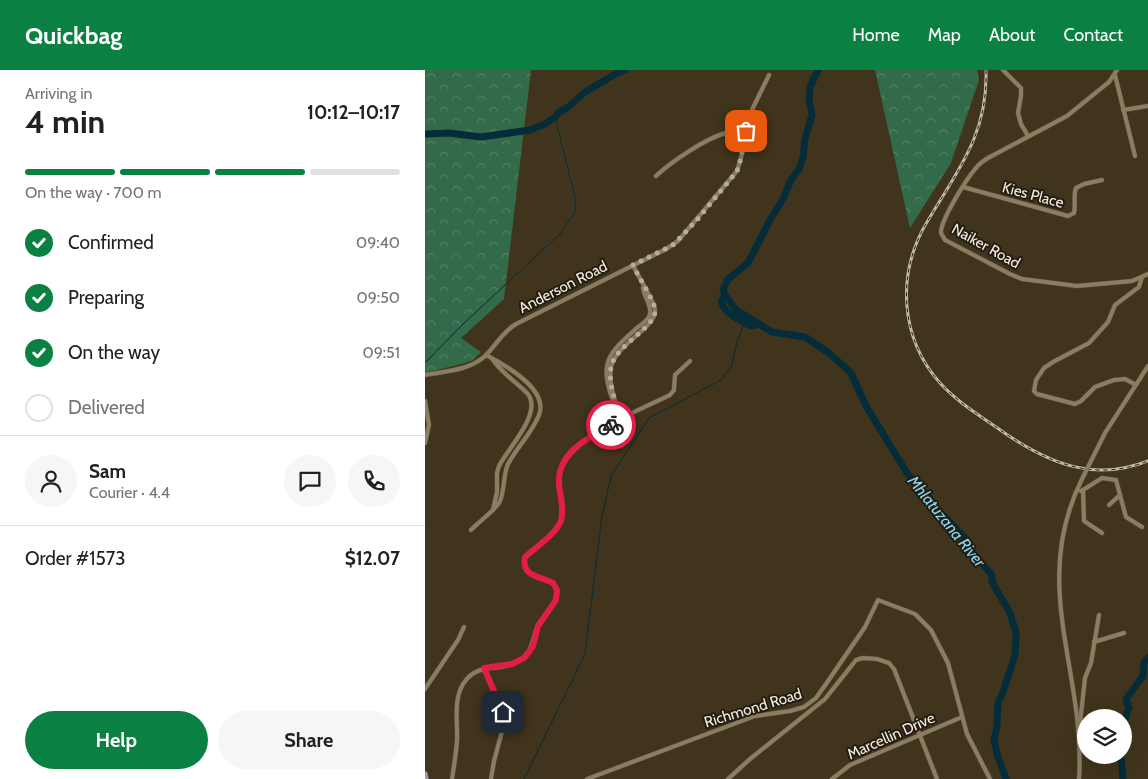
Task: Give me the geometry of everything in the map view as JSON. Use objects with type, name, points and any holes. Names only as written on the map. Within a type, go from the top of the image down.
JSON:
[{"type":"main road","points":[[425,774],[426,779]]},
{"type":"street","points":[[1003,70],[1021,88],[1018,113],[1021,124],[1028,136]]},
{"type":"street","points":[[1116,72],[1123,110],[1135,156]]},
{"type":"street","name":"Naiker Road","points":[[1116,72],[1109,82],[1067,116],[983,161],[963,187],[943,222],[941,230],[943,237],[1022,279],[1077,286],[1127,282],[1148,274]]},
{"type":"street","name":"Anderson Road","points":[[425,376],[466,367],[486,355],[499,338],[511,327],[673,245],[693,225],[737,171],[749,116],[769,74]]},
{"type":"street","points":[[1123,110],[1148,106]]},
{"type":"street","points":[[656,176],[669,165],[720,135],[746,131]]},
{"type":"street","name":"Kies Place","points":[[963,187],[1068,216],[1075,211],[1076,188],[1101,180]]},
{"type":"street","points":[[620,420],[609,390],[606,368],[608,360],[613,350],[650,315],[650,308],[633,265]]},
{"type":"street","points":[[1136,386],[1125,379],[1114,380],[1095,387],[1081,401],[1075,404],[1037,394],[1034,388],[1036,380],[1045,368],[1089,343],[1108,322],[1115,305],[1137,290],[1141,284],[1142,277]]},
{"type":"street","points":[[471,530],[500,501],[508,464],[539,416],[541,405],[534,388],[486,355]]},
{"type":"street","points":[[492,358],[528,394],[533,408],[527,422],[507,452],[498,470],[497,492],[493,510]]},
{"type":"street","points":[[452,779],[456,751],[459,694],[463,685],[472,674],[484,668],[504,666],[518,662],[529,652],[533,646],[538,626],[556,600],[557,590],[553,583],[527,572],[524,565],[525,557],[555,530],[561,521],[562,509],[559,476],[568,455],[582,442],[620,420],[670,395],[674,390],[675,375],[691,361]]},
{"type":"street","points":[[1077,718],[1063,632],[1059,587],[1061,543],[1070,508],[1082,479],[1105,433],[1148,366]]},
{"type":"street","points":[[425,401],[429,425],[425,443]]},
{"type":"street","points":[[1076,492],[1083,490],[1102,478],[1117,480],[1126,518],[1142,527]]},
{"type":"street","points":[[1083,490],[1084,521],[1102,533]]},
{"type":"street","points":[[1109,505],[1120,495]]},
{"type":"street","name":"Richmond Road","points":[[587,779],[755,716],[804,707],[816,698],[827,684],[865,627],[878,600],[909,611],[927,624],[948,663],[962,717]]},
{"type":"street","points":[[1081,709],[1085,678],[1091,663],[1099,615]]},
{"type":"street","points":[[425,689],[458,640],[464,627]]},
{"type":"street","points":[[1094,642],[1123,633]]},
{"type":"street","points":[[728,779],[825,699],[853,663],[863,658],[884,661],[892,666],[937,779]]},
{"type":"street","points":[[484,668],[505,720],[491,779]]},
{"type":"street","points":[[962,717],[967,734],[990,779]]},
{"type":"street","name":"Marcellin Drive","points":[[832,779],[850,766],[962,717]]},
{"type":"street","points":[[1079,764],[1079,779]]},
{"type":"green space","points":[[425,70],[531,70],[504,299],[461,338],[481,352],[473,360],[425,373]]},
{"type":"green space","points":[[875,70],[977,70],[979,80],[951,163],[910,228]]},
{"type":"waterway","name":"Mhlatuzana River","points":[[425,134],[449,133],[481,137],[530,130],[545,124],[585,92],[625,70]]},
{"type":"waterway","name":"Mhlatuzana River","points":[[818,70],[810,87],[809,100],[812,115],[799,169],[791,180],[783,199],[748,263],[728,279],[723,290],[725,295],[721,302],[729,313],[751,326],[759,324],[772,332],[805,337],[829,353],[851,373],[866,406],[907,473],[935,507],[964,537],[973,553],[992,575],[992,582],[1010,613],[1016,633],[1015,655],[998,702],[997,726],[994,740],[1006,779]]},
{"type":"waterway","points":[[425,363],[463,324],[560,234],[575,212],[575,197],[555,117]]},
{"type":"waterway","name":"Mhlatuzana River","points":[[725,295],[736,310],[759,324]]},
{"type":"waterway","points":[[524,779],[585,654],[602,516],[611,476],[649,418],[721,380],[731,367],[744,323]]},
{"type":"waterway","name":"Mhlatuzana River","points":[[1129,709],[1126,699],[1143,676],[1144,662],[1148,658]]},
{"type":"waterway","name":"Mhlatuzana River","points":[[1122,764],[1123,779]]},
{"type":"railway","points":[[986,70],[982,113],[976,133],[960,168],[927,222],[917,242],[910,263],[907,305],[910,326],[917,346],[927,365],[940,383],[955,398],[1006,434],[1040,454],[1074,467],[1092,470],[1129,467],[1148,461]]},
{"type":"way so far","points":[[611,425],[621,419],[611,384],[614,358],[649,323],[655,314],[654,304],[642,285],[633,265],[673,245],[697,220],[737,171],[746,131]]},
{"type":"route","points":[[503,712],[484,668],[512,664],[524,658],[533,646],[538,626],[556,600],[557,594],[553,583],[530,575],[527,572],[524,565],[525,557],[555,530],[561,521],[562,509],[559,476],[568,455],[589,437],[611,425]]}]
